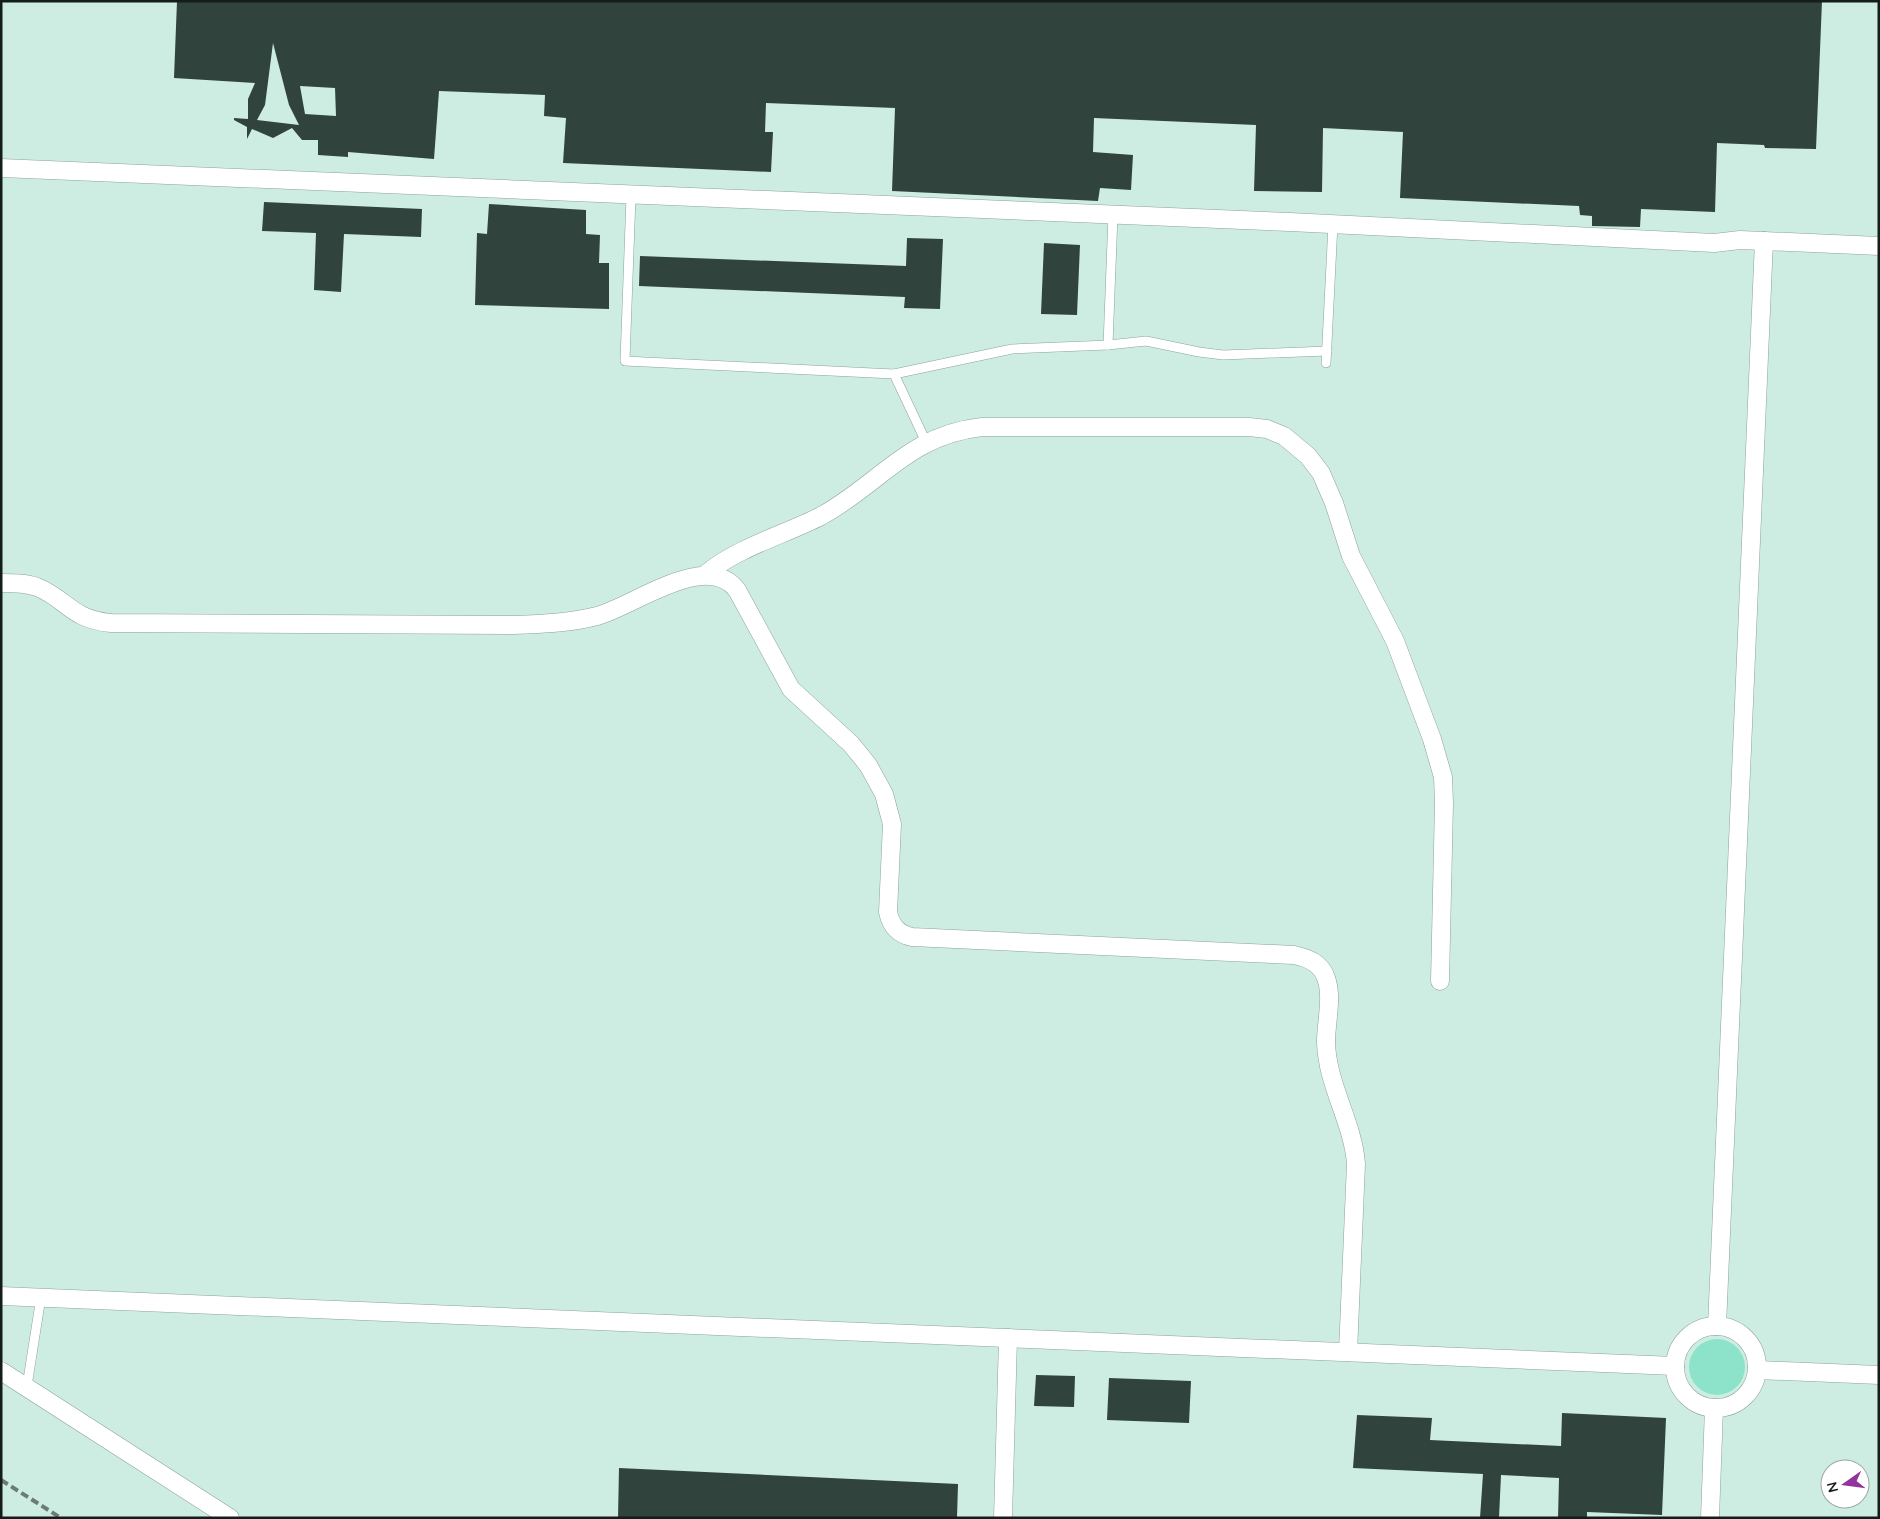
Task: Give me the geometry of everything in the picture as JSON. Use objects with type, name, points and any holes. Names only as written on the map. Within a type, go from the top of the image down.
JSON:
[{"type":"street","points":[[1,168],[631,196],[1334,224],[1714,243],[1740,240],[1879,246]]},
{"type":"street","points":[[1718,1326],[1764,241]]},
{"type":"street","points":[[1,583],[39,588],[77,614],[92,620],[110,623],[513,625],[571,621],[618,609],[681,580],[706,574],[724,561],[810,522],[842,503],[893,463],[926,442],[949,433],[982,427],[1259,427],[1284,436],[1308,456],[1328,486],[1351,556],[1395,641],[1437,752],[1444,796],[1440,981]]},
{"type":"street","points":[[706,574],[721,577],[733,585],[791,689],[851,744],[874,775],[890,814],[887,904],[890,918],[900,933],[912,936],[1294,955],[1308,959],[1319,966],[1328,985],[1326,1033],[1328,1061],[1354,1141],[1356,1164],[1348,1352]]},
{"type":"street","points":[[1,1296],[1675,1366]]},
{"type":"street","points":[[1718,1326],[1732,1329],[1748,1341],[1756,1355],[1758,1370],[1754,1384],[1746,1396],[1729,1406],[1714,1408],[1700,1405],[1688,1397],[1679,1385],[1675,1366],[1680,1348],[1688,1337],[1700,1329],[1718,1326]]},
{"type":"street","points":[[1003,1518],[1008,1338]]},
{"type":"street","points":[[1758,1370],[1879,1375]]},
{"type":"street","points":[[1,1371],[230,1518]]},
{"type":"street","points":[[1710,1518],[1714,1408]]},
{"type":"lane","points":[[631,196],[626,361],[894,374],[1012,349],[1108,345],[1146,341],[1223,355],[1327,351]]},
{"type":"lane","points":[[1108,345],[1113,215]]},
{"type":"lane","points":[[1326,363],[1334,224]]},
{"type":"lane","points":[[894,374],[926,442]]},
{"type":"lane","points":[[27,1386],[40,1297]]},
{"type":"shaded area","points":[[1,1],[1879,1],[1879,1518],[1,1518]]},
{"type":"green space","points":[[1717,1339],[1728,1341],[1737,1347],[1743,1356],[1745,1367],[1743,1378],[1737,1387],[1728,1393],[1717,1395],[1706,1393],[1697,1387],[1691,1378],[1689,1367],[1691,1356],[1697,1347],[1706,1341]]},
{"type":"building","points":[[177,1],[1822,1],[1816,149],[1765,148],[1764,145],[1717,143],[1715,212],[1641,209],[1640,227],[1592,226],[1592,216],[1580,215],[1579,206],[1400,198],[1403,132],[1323,128],[1322,192],[1254,191],[1256,125],[1094,118],[1093,152],[1133,155],[1131,190],[1100,188],[1098,201],[892,191],[895,108],[766,103],[765,132],[773,132],[771,172],[563,163],[566,118],[544,116],[545,95],[439,91],[434,159],[348,152],[348,157],[318,155],[318,140],[302,140],[292,128],[273,138],[252,129],[247,139],[247,127],[234,120],[234,118],[248,119],[248,99],[255,83],[174,78]],"holes":[[[273,43],[289,105],[299,125],[257,120],[265,105]],[[300,86],[335,88],[336,116],[305,114]]]},
{"type":"building","points":[[264,202],[422,209],[421,237],[344,234],[341,292],[314,290],[316,233],[262,231]]},
{"type":"building","points":[[489,204],[586,210],[586,234],[600,235],[599,263],[609,263],[609,309],[475,305],[477,233],[487,234]]},
{"type":"building","points":[[907,238],[943,239],[940,309],[904,308],[905,297],[639,286],[640,256],[906,266]]},
{"type":"building","points":[[1044,243],[1080,245],[1077,315],[1041,314]]},
{"type":"building","points":[[1036,1375],[1075,1376],[1074,1407],[1034,1406]]},
{"type":"building","points":[[1109,1378],[1191,1381],[1189,1423],[1107,1420]]},
{"type":"building","points":[[1562,1413],[1666,1418],[1662,1515],[1587,1512],[1587,1518],[1558,1518],[1559,1478],[1501,1475],[1499,1518],[1480,1518],[1483,1474],[1353,1468],[1357,1415],[1432,1418],[1430,1440],[1561,1446]]},
{"type":"building","points":[[619,1468],[958,1484],[957,1518],[618,1518]]},
{"type":"railway","points":[[1,1480],[61,1518]]}]
